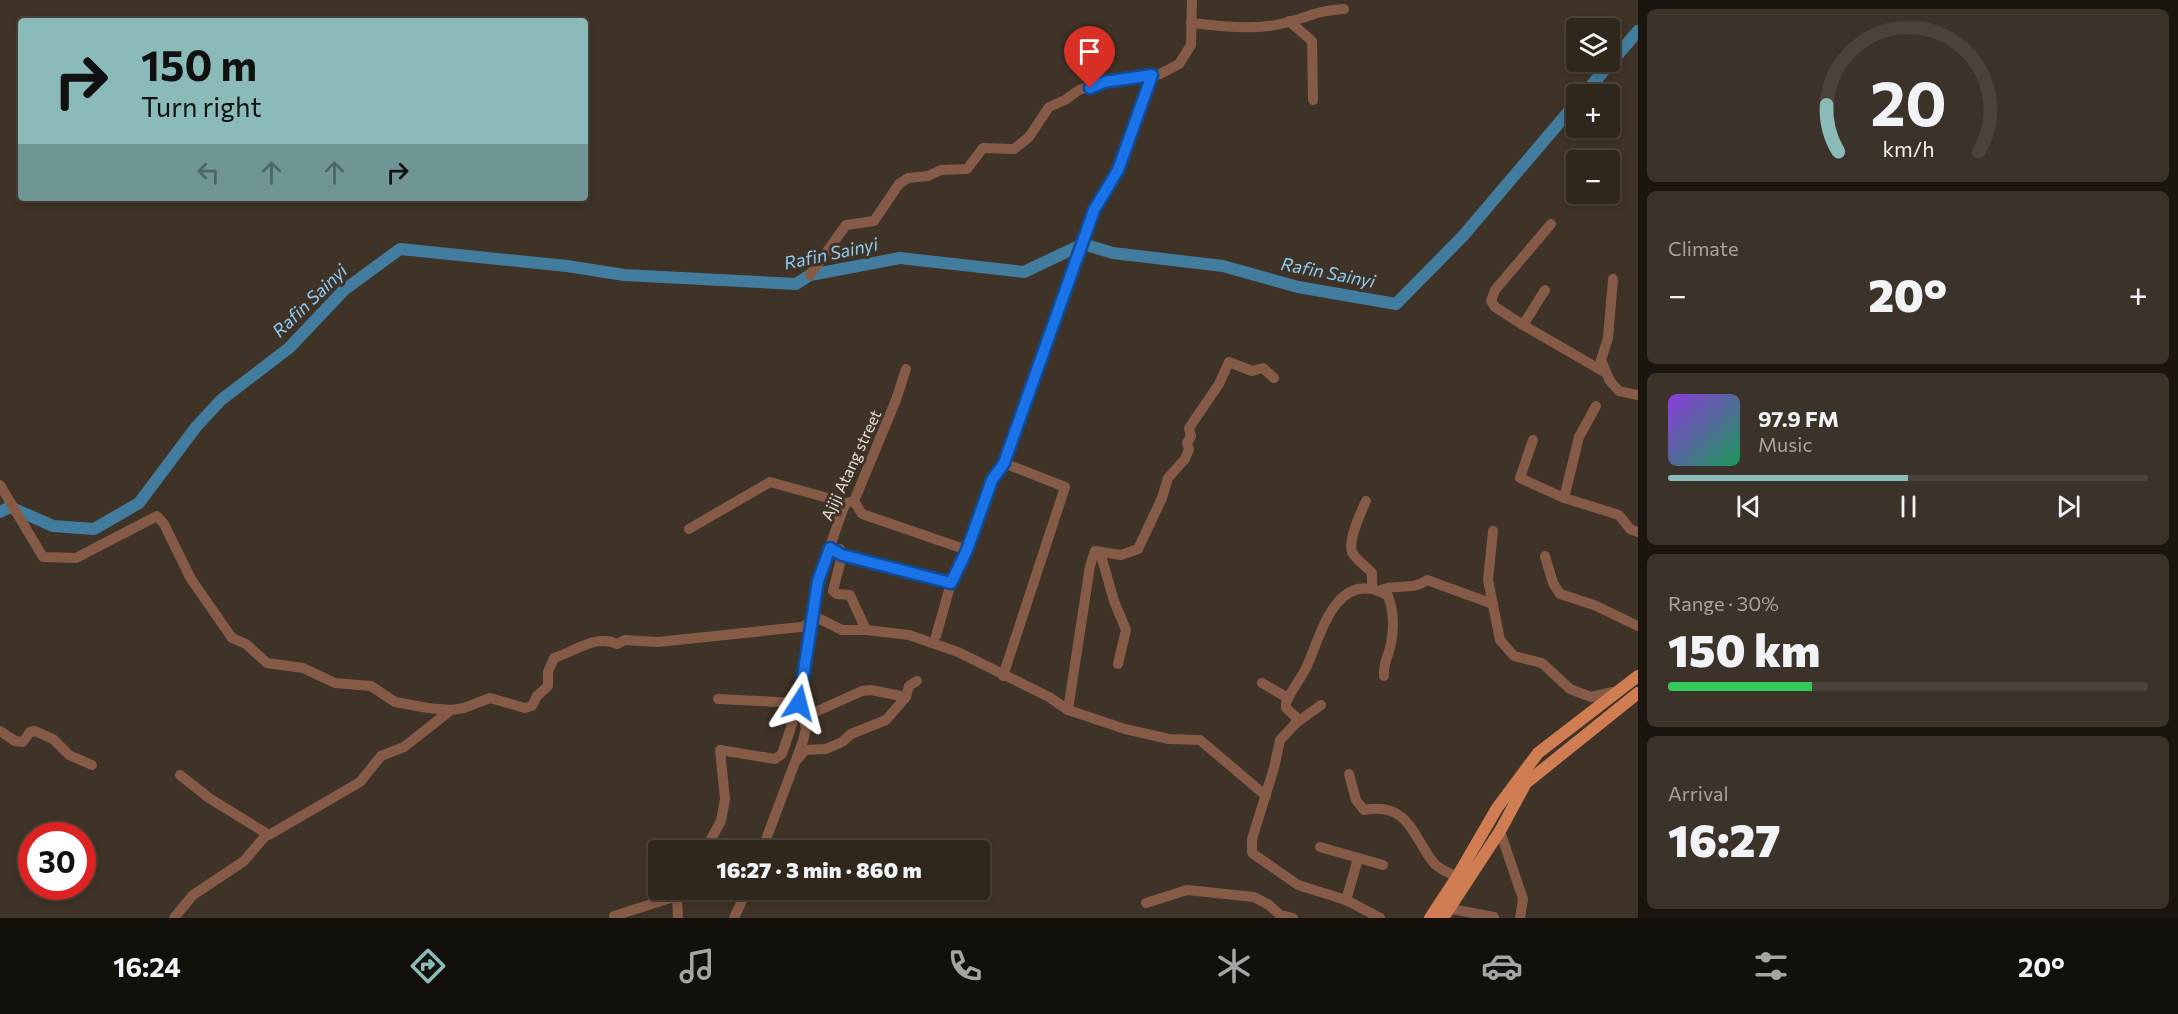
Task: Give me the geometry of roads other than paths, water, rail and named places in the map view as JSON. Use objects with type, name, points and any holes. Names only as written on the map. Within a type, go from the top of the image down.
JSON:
[{"type":"main road","points":[[1430,918],[1497,808],[1538,753],[1638,676]]},
{"type":"main road","points":[[1447,913],[1500,831],[1526,783],[1638,693]]},
{"type":"street","points":[[810,275],[846,225],[874,221],[899,184],[908,178],[928,176],[941,170],[967,169],[983,148],[1014,149],[1029,137],[1049,107],[1079,90],[1104,82],[1161,74],[1179,64],[1191,45],[1192,0]]},
{"type":"street","points":[[1191,23],[1235,28],[1289,21],[1323,9],[1344,9]]},
{"type":"street","points":[[1289,21],[1312,41],[1312,100]]},
{"type":"street","points":[[936,636],[951,583],[967,550],[992,480],[1004,463],[1094,210],[1118,170],[1152,75]]},
{"type":"street","points":[[1551,224],[1495,290],[1491,302],[1523,325],[1606,373]]},
{"type":"street","points":[[1613,279],[1608,339],[1601,360],[1610,381],[1619,391],[1638,395]]},
{"type":"street","points":[[1523,325],[1545,290]]},
{"type":"street","points":[[1068,710],[1090,566],[1095,551],[1121,555],[1138,549],[1162,498],[1168,478],[1185,459],[1189,449],[1187,443],[1191,436],[1190,428],[1219,384],[1229,362],[1252,371],[1263,368],[1274,378]]},
{"type":"street","name":"Ajiji Atang street","points":[[766,840],[806,729],[799,703],[818,581],[836,534],[896,400],[906,369]]},
{"type":"street","points":[[1564,498],[1579,437],[1596,406]]},
{"type":"street","points":[[1533,440],[1520,478],[1564,498],[1615,513],[1629,524],[1630,529],[1638,532]]},
{"type":"street","points":[[1003,676],[1065,487],[1004,463]]},
{"type":"street","points":[[689,529],[770,482],[850,502],[862,514],[967,550]]},
{"type":"street","points":[[0,485],[43,557],[76,558],[157,516],[164,524],[191,579],[232,638],[246,644],[267,663],[303,668],[335,682],[371,686],[394,702],[451,710],[464,708],[490,698],[525,708],[532,706],[537,696],[548,686],[548,672],[554,658],[568,654],[580,645],[610,640],[617,644],[625,640],[658,642],[801,627],[820,619],[842,630],[909,635],[958,652],[1049,697],[1068,710],[1125,729],[1169,739],[1200,740],[1266,796]]},
{"type":"street","points":[[1366,501],[1355,527],[1352,548],[1353,553],[1372,573],[1375,590]]},
{"type":"street","points":[[1493,531],[1488,580],[1500,640],[1514,656],[1542,663],[1570,689],[1591,697],[1601,696],[1622,688]]},
{"type":"street","points":[[836,534],[842,555],[832,591],[850,595],[866,630]]},
{"type":"street","points":[[830,548],[842,555],[951,583]]},
{"type":"street","points":[[1100,552],[1114,601],[1126,630],[1118,664]]},
{"type":"street","points":[[1545,556],[1553,583],[1560,594],[1594,605],[1638,626]]},
{"type":"street","points":[[1296,723],[1296,717],[1286,708],[1288,698],[1305,669],[1333,608],[1354,589],[1375,590],[1390,585],[1417,587],[1427,579],[1493,604]]},
{"type":"street","points":[[1375,590],[1388,596],[1392,607],[1390,650],[1383,663],[1384,676]]},
{"type":"street","points":[[794,764],[805,750],[826,749],[842,742],[851,734],[886,720],[906,697],[909,686],[917,681]]},
{"type":"street","points":[[1262,683],[1288,698]]},
{"type":"street","points":[[804,717],[862,691],[871,690],[906,697]]},
{"type":"street","points":[[711,840],[721,821],[724,799],[720,750],[775,759],[782,754],[799,703],[718,699]]},
{"type":"street","points":[[1321,705],[1296,723],[1280,740],[1252,839],[1252,853],[1298,885],[1346,900],[1380,918]]},
{"type":"street","points":[[180,775],[209,798],[269,835],[360,782],[381,756],[404,747],[451,710]]},
{"type":"street","points":[[0,731],[15,741],[23,742],[30,732],[35,731],[53,739],[69,754],[92,765]]},
{"type":"street","points":[[1349,774],[1359,805],[1364,810],[1384,807],[1408,821],[1434,864],[1457,877]]},
{"type":"street","points":[[1500,831],[1523,899],[1520,918]]},
{"type":"street","points":[[174,918],[193,895],[244,861],[267,834]]},
{"type":"street","points":[[1320,847],[1383,865]]},
{"type":"street","points":[[1346,900],[1358,859]]},
{"type":"street","points":[[1146,903],[1187,890],[1254,897],[1269,905],[1280,915],[1293,918]]},
{"type":"street","points":[[614,916],[659,900]]},
{"type":"street","points":[[678,918],[679,900]]},
{"type":"street","points":[[734,918],[742,900]]},
{"type":"street","points":[[1447,913],[1494,917]]},
{"type":"waterway","name":"Rafin Sainyi","points":[[1593,84],[1638,31]]},
{"type":"waterway","name":"Rafin Sainyi","points":[[0,512],[10,507],[53,526],[94,529],[139,503],[196,427],[221,400],[289,348],[344,290],[400,249],[567,266],[624,275],[796,284],[810,275],[900,258],[1024,272],[1083,244],[1113,253],[1223,266],[1298,287],[1396,304],[1463,236],[1566,115]]}]
